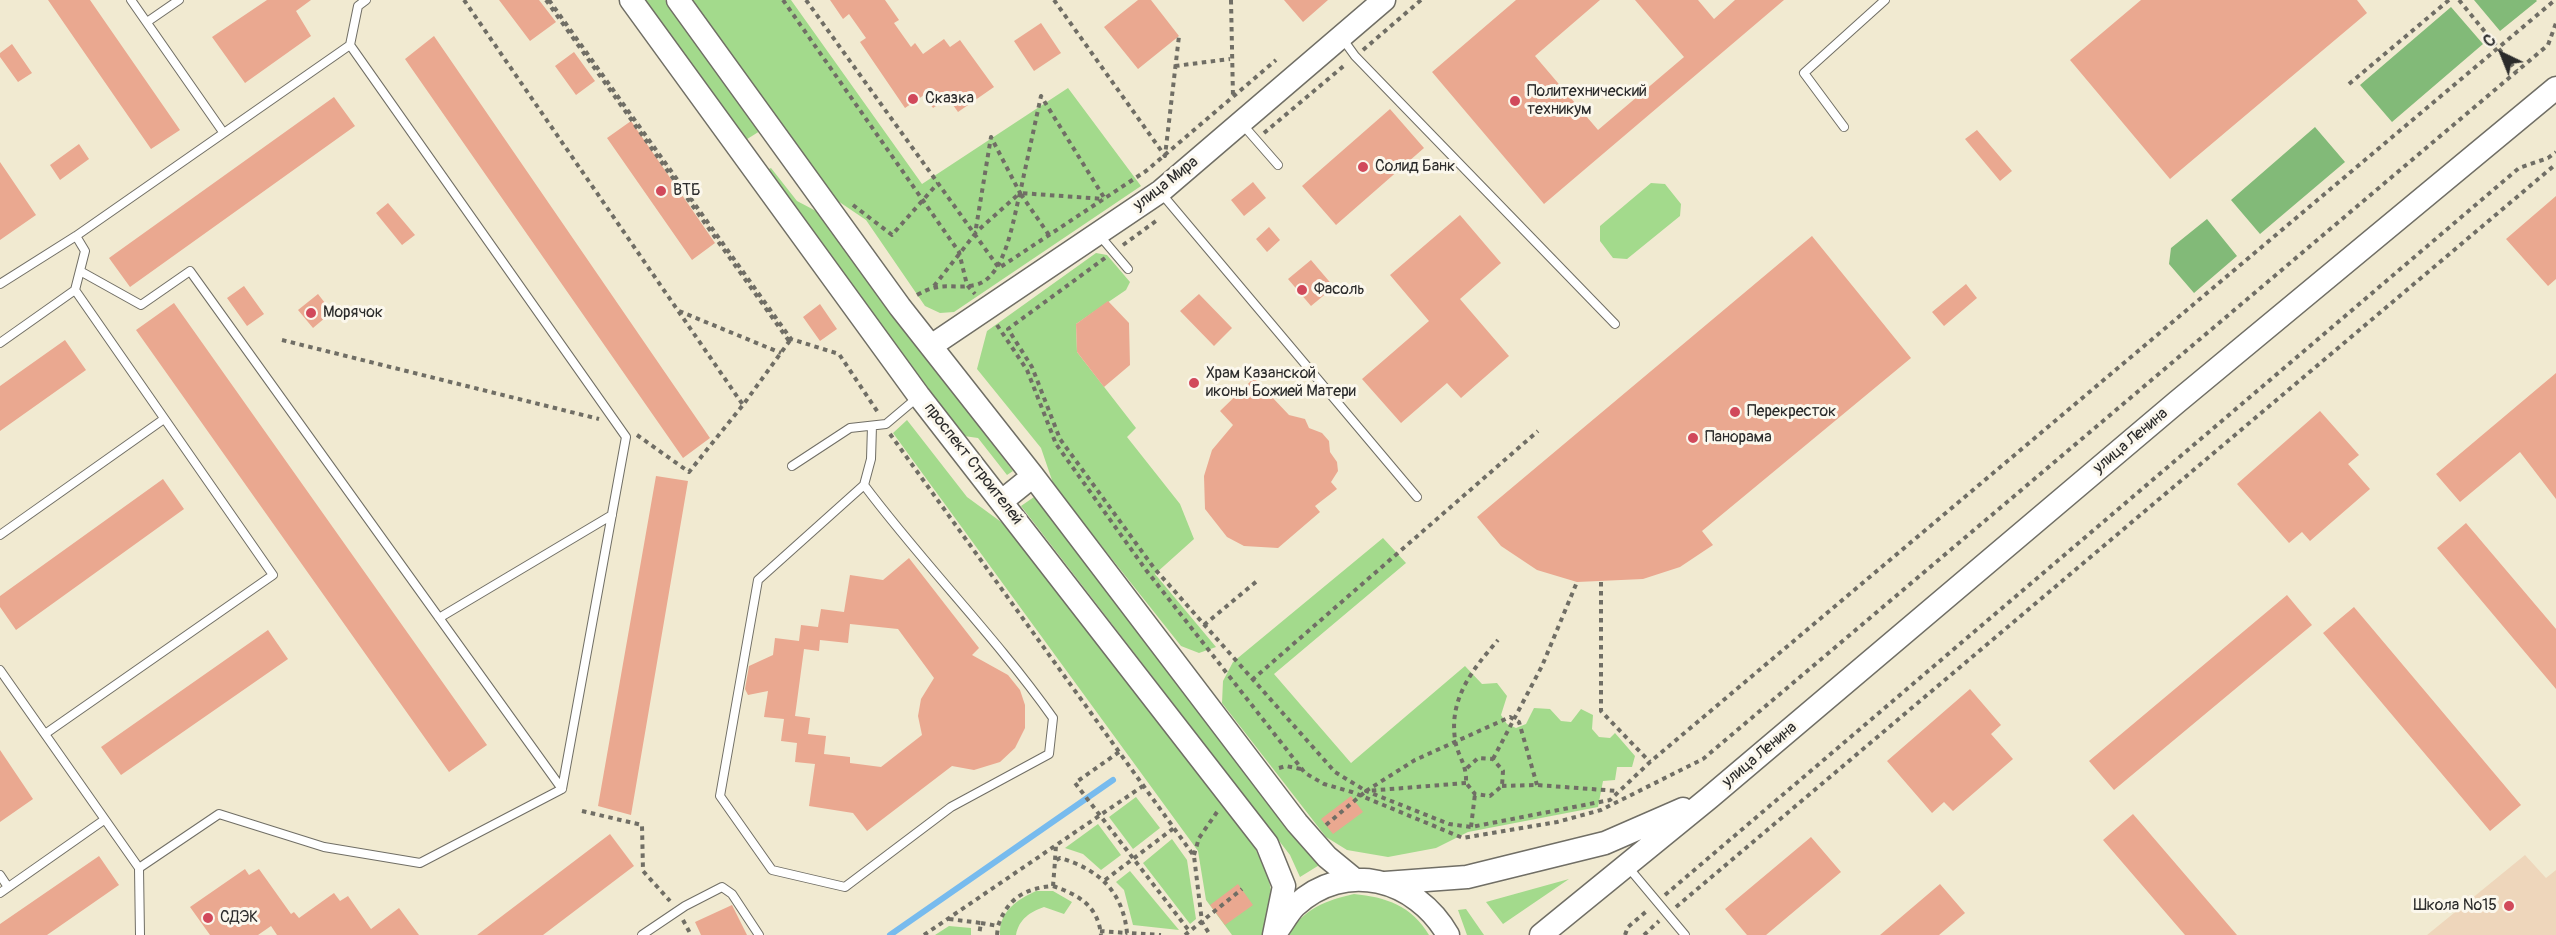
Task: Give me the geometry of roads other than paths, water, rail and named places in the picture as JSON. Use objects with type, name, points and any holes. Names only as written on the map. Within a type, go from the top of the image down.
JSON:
[{"type":"street","name":"проспект Строителей","points":[[631,0],[920,396],[1267,844],[1284,886],[1274,935]]},
{"type":"street","points":[[678,0],[931,346],[1297,823],[1327,857],[1355,880]]},
{"type":"street","name":"улица Мира","points":[[931,346],[1161,192],[1384,0]]},
{"type":"street","name":"улица Ленина","points":[[1541,935],[1709,798],[2177,402],[2556,88]]},
{"type":"street","points":[[747,159],[778,139]]},
{"type":"street","points":[[1002,501],[1033,476]]},
{"type":"street","name":"улица Ленина","points":[[1385,883],[1467,877],[1605,843],[1709,798]]},
{"type":"street","points":[[1274,935],[1295,906],[1323,888],[1355,880],[1385,883],[1411,894],[1437,916],[1448,935]]},
{"type":"lane","points":[[131,0],[223,132]]},
{"type":"lane","points":[[147,22],[179,0]]},
{"type":"lane","points":[[0,284],[76,236],[350,45],[358,6],[366,0]]},
{"type":"lane","points":[[1844,127],[1804,73],[1885,0]]},
{"type":"lane","points":[[1341,37],[1355,56],[1615,324]]},
{"type":"lane","points":[[350,45],[626,437],[562,789]]},
{"type":"lane","points":[[1241,122],[1278,165]]},
{"type":"lane","points":[[1161,192],[1417,497]]},
{"type":"lane","points":[[1098,233],[1128,269]]},
{"type":"lane","points":[[0,343],[75,290],[85,251],[76,236]]},
{"type":"lane","points":[[80,271],[141,305],[190,271],[562,789]]},
{"type":"lane","points":[[45,734],[273,575],[75,290]]},
{"type":"lane","points":[[792,466],[850,428],[886,424],[920,396]]},
{"type":"lane","points":[[0,535],[164,419]]},
{"type":"lane","points":[[864,485],[905,541],[1023,676],[1053,717],[1049,754],[951,807],[845,887],[772,870],[720,796],[758,580],[864,485],[871,459],[872,426]]},
{"type":"lane","points":[[439,618],[612,515]]},
{"type":"lane","points":[[0,670],[138,868],[140,935]]},
{"type":"lane","points":[[138,868],[219,814],[324,848],[420,864],[562,789]]},
{"type":"lane","points":[[0,893],[104,820]]},
{"type":"lane","points":[[1626,866],[1685,935]]},
{"type":"lane","points":[[0,875],[8,887]]},
{"type":"lane","points":[[642,935],[679,910],[722,887],[732,894],[759,935]]},
{"type":"waterway","points":[[890,935],[1113,780]]},
{"type":"place","name":"Сказка","points":[[913,99]]},
{"type":"place","name":"Политехнический техникум","points":[[1515,101]]},
{"type":"place","name":"Солид Банк","points":[[1363,167]]},
{"type":"place","name":"ВТБ","points":[[661,191]]},
{"type":"place","name":"Фасоль","points":[[1302,290]]},
{"type":"place","name":"Морячок","points":[[311,313]]},
{"type":"place","name":"Храм Казанской иконы Божией Матери","points":[[1194,383]]},
{"type":"place","name":"Перекресток","points":[[1735,412]]},
{"type":"place","name":"Панорама","points":[[1693,438]]},
{"type":"place","name":"Школа №15","points":[[2509,906]]},
{"type":"place","name":"СДЭК","points":[[208,918]]}]
